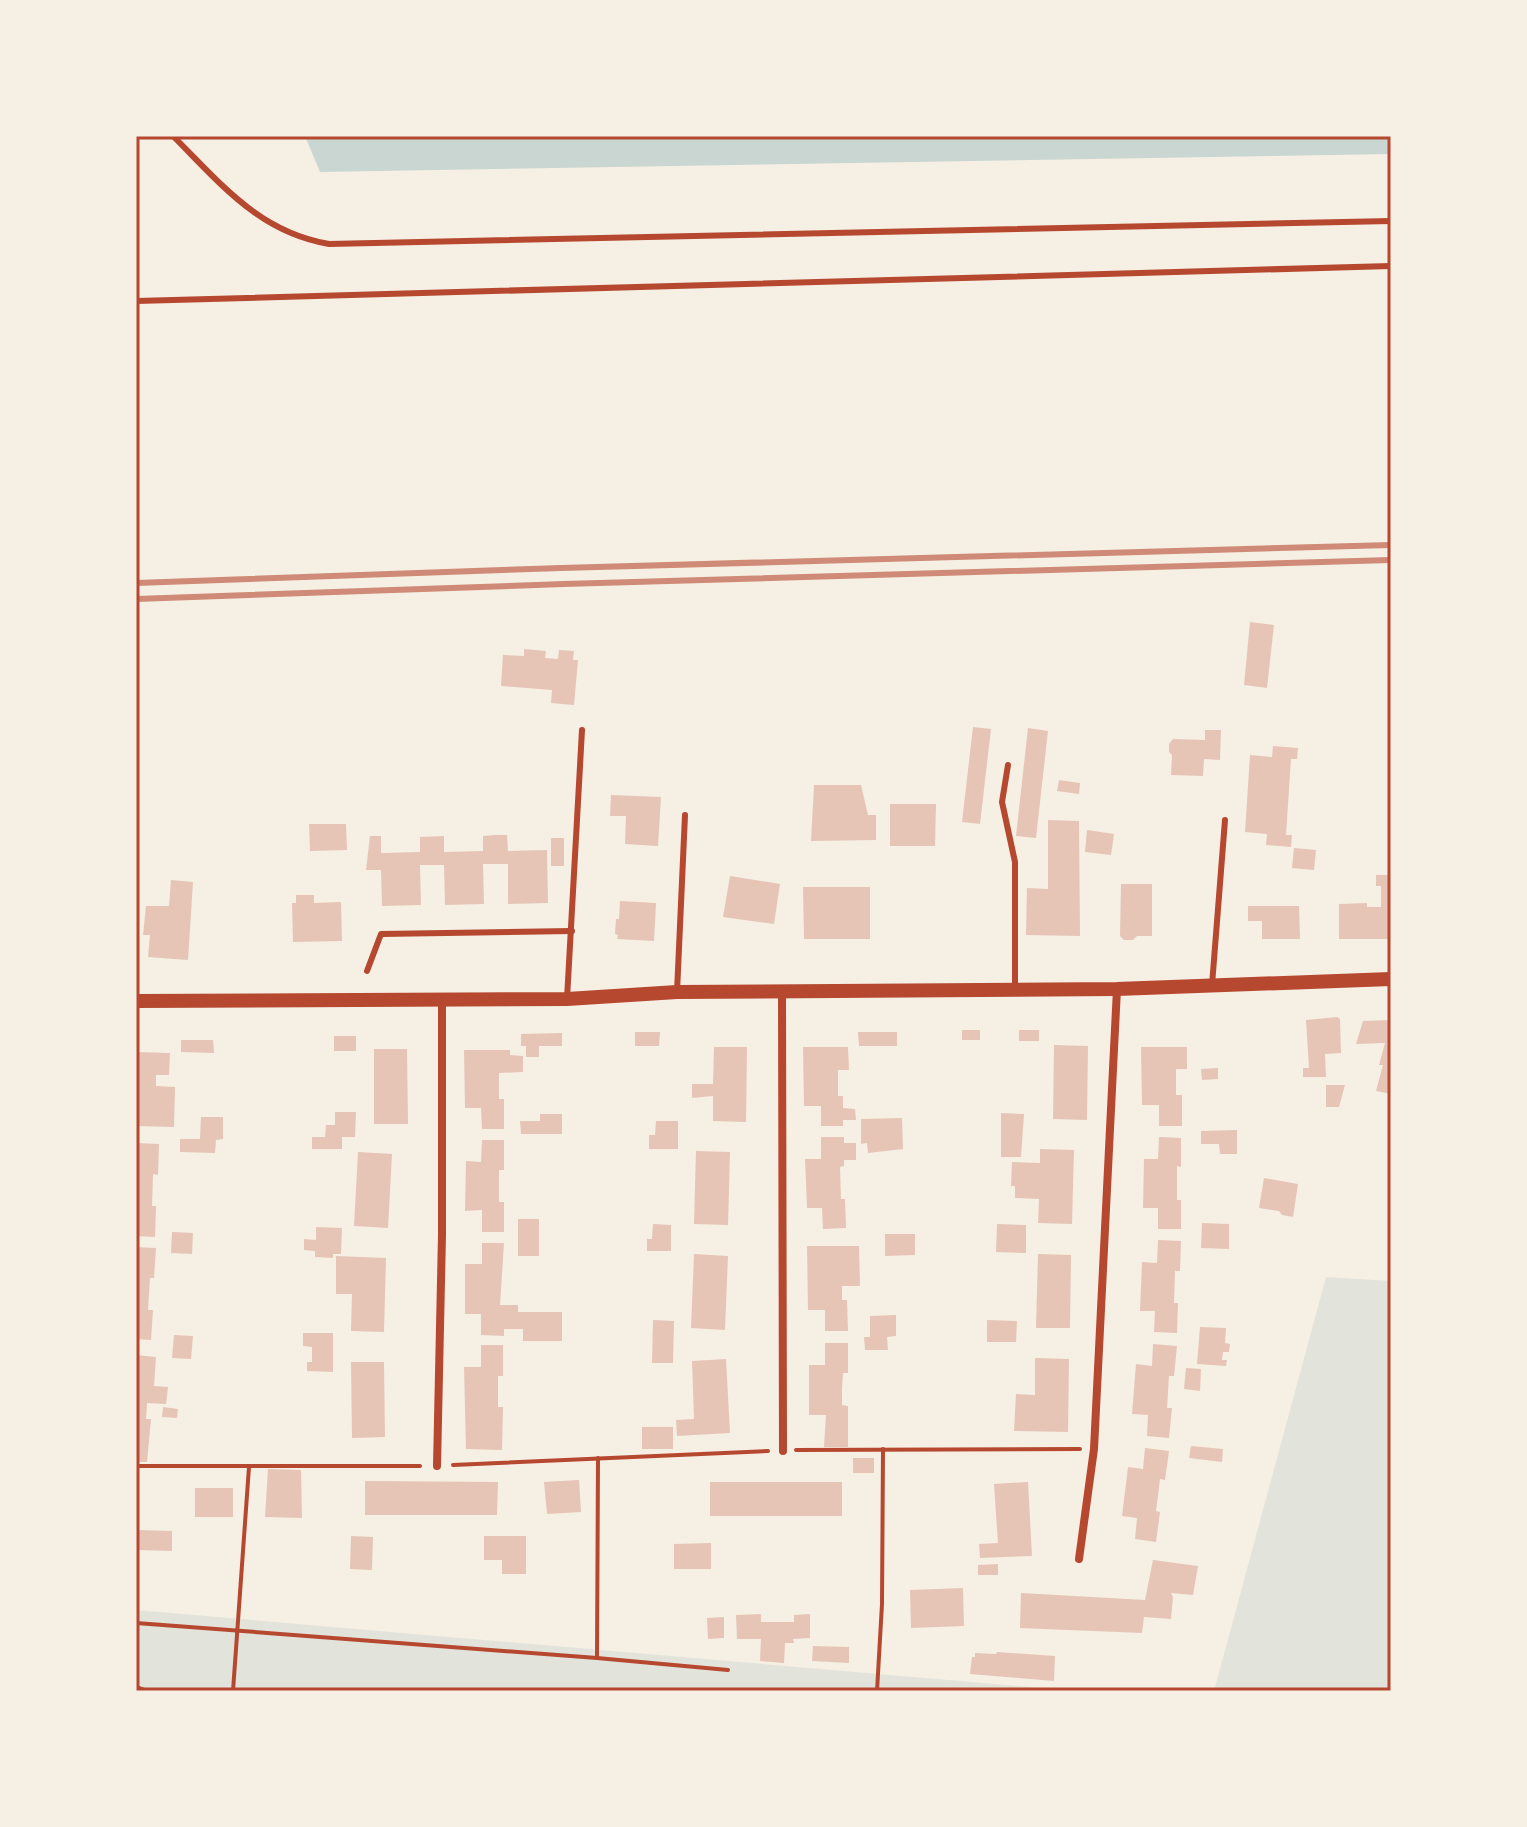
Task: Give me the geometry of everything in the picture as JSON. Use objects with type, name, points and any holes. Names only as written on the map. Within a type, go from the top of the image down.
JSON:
[{"type":"street","points":[[136,1001],[567,999],[677,992],[1117,989],[1391,979]]},
{"type":"street","points":[[1079,1559],[1094,1449],[1117,989]]},
{"type":"street","points":[[782,992],[783,1451]]},
{"type":"street","points":[[437,1466],[442,1235],[442,999]]},
{"type":"lane","points":[[173,136],[235,198],[261,218],[284,232],[329,244],[1391,221]]},
{"type":"lane","points":[[136,301],[1391,266]]},
{"type":"lane","points":[[567,999],[582,730]]},
{"type":"lane","points":[[1008,765],[1002,802],[1015,862],[1015,990]]},
{"type":"lane","points":[[677,992],[685,815]]},
{"type":"lane","points":[[1212,985],[1225,820]]},
{"type":"lane","points":[[367,971],[381,934],[572,931]]},
{"type":"path","points":[[877,1691],[882,1604],[883,1449]]},
{"type":"path","points":[[136,1466],[437,1466],[783,1451],[1094,1449]]},
{"type":"path","points":[[597,1658],[598,1458]]},
{"type":"path","points":[[233,1691],[249,1467]]},
{"type":"path","points":[[136,1623],[728,1670]]},
{"type":"path","points":[[136,1687],[147,1691]]},
{"type":"shaded area","points":[[305,136],[1391,136],[1391,154],[320,172]]},
{"type":"shaded area","points":[[1326,1277],[1391,1281],[1391,1691],[1214,1691]]},
{"type":"shaded area","points":[[136,1610],[1077,1691],[136,1691]]},
{"type":"building","points":[[1250,622],[1274,625],[1267,688],[1244,685]]},
{"type":"building","points":[[524,649],[546,651],[545,658],[558,659],[559,650],[574,651],[573,660],[578,660],[574,705],[551,703],[552,690],[501,686],[503,655],[524,656]]},
{"type":"building","points":[[973,727],[991,729],[980,824],[962,822]]},
{"type":"building","points":[[1028,728],[1048,731],[1036,838],[1016,836]]},
{"type":"building","points":[[1205,730],[1221,730],[1220,760],[1204,759],[1203,776],[1171,775],[1169,744],[1173,739],[1205,740]]},
{"type":"building","points":[[1273,746],[1298,748],[1297,759],[1291,759],[1286,835],[1292,835],[1291,847],[1266,845],[1267,834],[1245,832],[1250,755],[1272,757]]},
{"type":"building","points":[[1059,780],[1080,783],[1079,794],[1057,791]]},
{"type":"building","points":[[814,785],[861,785],[868,815],[876,815],[876,840],[811,841]]},
{"type":"building","points":[[611,795],[661,797],[658,846],[625,844],[626,816],[610,816]]},
{"type":"building","points":[[890,804],[936,804],[935,846],[890,846]]},
{"type":"building","points":[[1048,820],[1079,821],[1080,936],[1026,935],[1027,888],[1048,889]]},
{"type":"building","points":[[309,824],[346,824],[347,850],[310,851]]},
{"type":"building","points":[[1087,830],[1114,834],[1111,855],[1085,852]]},
{"type":"building","points":[[507,835],[508,851],[547,850],[548,903],[508,904],[508,864],[483,864],[484,904],[445,905],[444,865],[420,865],[421,905],[382,906],[381,870],[366,870],[370,836],[381,836],[381,853],[420,852],[420,837],[444,836],[444,852],[483,851],[483,836]]},
{"type":"building","points":[[551,838],[564,838],[564,866],[551,866]]},
{"type":"building","points":[[1294,848],[1316,850],[1314,870],[1292,868]]},
{"type":"building","points":[[1376,875],[1391,875],[1391,939],[1339,939],[1339,904],[1367,903],[1367,907],[1381,907],[1381,886],[1376,886]]},
{"type":"building","points":[[730,876],[780,884],[774,924],[723,917]]},
{"type":"building","points":[[171,880],[193,882],[188,960],[148,957],[150,935],[143,935],[146,906],[169,906]]},
{"type":"building","points":[[1121,884],[1152,884],[1152,936],[1124,940],[1120,936]]},
{"type":"building","points":[[803,887],[870,887],[870,939],[804,939]]},
{"type":"building","points":[[296,895],[314,895],[314,903],[341,902],[342,941],[293,942],[292,903],[296,903]]},
{"type":"building","points":[[620,901],[656,903],[654,941],[617,939],[616,919],[619,919]]},
{"type":"building","points":[[1248,906],[1299,906],[1300,939],[1262,939],[1262,921],[1248,921]]},
{"type":"building","points":[[1340,1019],[1341,1053],[1325,1054],[1326,1077],[1303,1077],[1303,1068],[1309,1068],[1306,1020]]},
{"type":"building","points":[[1391,1020],[1391,1094],[1376,1091],[1385,1043],[1356,1044],[1363,1021]]},
{"type":"building","points":[[962,1030],[980,1030],[980,1040],[962,1040]]},
{"type":"building","points":[[1019,1030],[1039,1030],[1039,1041],[1019,1041]]},
{"type":"building","points":[[635,1032],[660,1032],[659,1046],[635,1046]]},
{"type":"building","points":[[858,1032],[897,1032],[897,1046],[859,1046]]},
{"type":"building","points":[[562,1033],[562,1046],[539,1046],[539,1057],[526,1057],[526,1046],[521,1046],[521,1034]]},
{"type":"building","points":[[334,1036],[356,1036],[356,1051],[334,1051]]},
{"type":"building","points":[[181,1040],[213,1040],[214,1053],[181,1052]]},
{"type":"building","points":[[1054,1045],[1088,1046],[1087,1120],[1053,1119]]},
{"type":"building","points":[[714,1047],[747,1047],[746,1122],[713,1121],[713,1096],[692,1098],[692,1084],[713,1084]]},
{"type":"building","points":[[803,1047],[848,1047],[849,1070],[838,1070],[838,1096],[843,1096],[843,1108],[855,1109],[856,1120],[843,1120],[843,1126],[821,1126],[821,1106],[804,1106]]},
{"type":"building","points":[[1141,1047],[1187,1047],[1187,1069],[1176,1069],[1176,1095],[1182,1095],[1182,1126],[1159,1126],[1159,1105],[1142,1105]]},
{"type":"building","points":[[374,1049],[407,1049],[408,1124],[374,1124]]},
{"type":"building","points":[[464,1050],[510,1050],[510,1055],[523,1056],[523,1072],[499,1073],[499,1099],[504,1099],[504,1129],[482,1129],[481,1108],[465,1108]]},
{"type":"building","points":[[136,1052],[170,1053],[169,1075],[156,1075],[156,1086],[175,1087],[174,1127],[136,1126]]},
{"type":"building","points":[[1218,1068],[1218,1079],[1202,1080],[1201,1069]]},
{"type":"building","points":[[1326,1085],[1345,1085],[1339,1107],[1326,1107]]},
{"type":"building","points":[[335,1112],[356,1112],[355,1137],[342,1137],[342,1149],[312,1149],[312,1137],[325,1137],[326,1125],[335,1125]]},
{"type":"building","points":[[1001,1113],[1024,1114],[1021,1157],[1001,1157]]},
{"type":"building","points":[[540,1114],[562,1114],[562,1134],[521,1134],[520,1121],[540,1121]]},
{"type":"building","points":[[201,1117],[223,1117],[223,1139],[216,1140],[215,1153],[180,1152],[180,1139],[200,1139]]},
{"type":"building","points":[[902,1118],[903,1149],[868,1153],[867,1143],[861,1144],[861,1119]]},
{"type":"building","points":[[656,1121],[678,1121],[678,1149],[649,1149],[649,1135],[655,1135]]},
{"type":"building","points":[[1237,1130],[1237,1154],[1220,1154],[1219,1144],[1201,1144],[1201,1131]]},
{"type":"building","points":[[821,1137],[844,1137],[844,1143],[856,1143],[856,1160],[844,1160],[844,1166],[840,1167],[846,1228],[823,1229],[822,1208],[807,1208],[805,1159],[821,1159]]},
{"type":"building","points":[[1159,1137],[1181,1138],[1177,1200],[1181,1200],[1181,1229],[1158,1229],[1158,1208],[1143,1208],[1144,1159],[1158,1159]]},
{"type":"building","points":[[482,1140],[504,1140],[504,1170],[499,1170],[499,1202],[504,1202],[504,1232],[482,1232],[482,1210],[465,1211],[466,1161],[481,1162]]},
{"type":"building","points":[[137,1143],[159,1144],[158,1175],[153,1174],[155,1237],[136,1236]]},
{"type":"building","points":[[1040,1149],[1074,1150],[1072,1224],[1038,1223],[1039,1199],[1015,1198],[1015,1186],[1011,1186],[1012,1162],[1040,1163]]},
{"type":"building","points":[[696,1151],[730,1152],[728,1225],[694,1224]]},
{"type":"building","points":[[358,1152],[392,1154],[388,1228],[354,1226]]},
{"type":"building","points":[[1264,1178],[1298,1184],[1293,1217],[1259,1208]]},
{"type":"building","points":[[518,1219],[539,1219],[539,1256],[518,1256]]},
{"type":"building","points":[[1202,1223],[1229,1224],[1229,1249],[1201,1248]]},
{"type":"building","points":[[653,1224],[671,1225],[671,1251],[647,1251],[647,1239],[652,1239]]},
{"type":"building","points":[[997,1224],[1026,1225],[1026,1253],[996,1252]]},
{"type":"building","points":[[316,1227],[342,1228],[341,1254],[333,1254],[333,1258],[315,1257],[315,1251],[304,1250],[304,1239],[316,1240]]},
{"type":"building","points":[[172,1232],[193,1233],[192,1254],[171,1253]]},
{"type":"building","points":[[885,1234],[915,1234],[915,1255],[885,1256]]},
{"type":"building","points":[[1158,1240],[1181,1241],[1180,1271],[1175,1271],[1177,1333],[1154,1332],[1155,1311],[1140,1311],[1142,1262],[1157,1263]]},
{"type":"building","points":[[482,1243],[504,1243],[500,1305],[518,1305],[518,1312],[562,1312],[562,1341],[523,1341],[523,1329],[504,1329],[504,1336],[481,1335],[481,1314],[465,1314],[465,1264],[482,1264]]},
{"type":"building","points":[[807,1246],[859,1246],[860,1286],[842,1286],[842,1300],[847,1300],[848,1331],[825,1331],[825,1310],[808,1310]]},
{"type":"building","points":[[136,1247],[156,1248],[148,1310],[153,1310],[151,1340],[136,1339]]},
{"type":"building","points":[[694,1254],[728,1256],[725,1330],[691,1328]]},
{"type":"building","points":[[1038,1254],[1071,1255],[1070,1328],[1036,1328]]},
{"type":"building","points":[[336,1256],[386,1258],[384,1332],[351,1331],[352,1294],[336,1294]]},
{"type":"building","points":[[896,1315],[896,1336],[887,1337],[888,1350],[865,1350],[864,1337],[870,1337],[870,1316]]},
{"type":"building","points":[[653,1320],[674,1321],[673,1363],[652,1363]]},
{"type":"building","points":[[987,1320],[1017,1321],[1016,1342],[987,1342]]},
{"type":"building","points":[[1200,1327],[1226,1328],[1225,1343],[1230,1344],[1229,1352],[1223,1352],[1222,1360],[1227,1360],[1226,1366],[1197,1364]]},
{"type":"building","points":[[303,1333],[333,1333],[333,1372],[307,1371],[307,1362],[312,1362],[312,1347],[303,1346]]},
{"type":"building","points":[[174,1335],[193,1336],[191,1359],[172,1358]]},
{"type":"building","points":[[825,1343],[848,1343],[848,1373],[843,1373],[842,1405],[848,1406],[848,1447],[824,1447],[826,1415],[809,1415],[809,1365],[825,1365]]},
{"type":"building","points":[[1153,1344],[1177,1346],[1174,1376],[1169,1376],[1167,1408],[1172,1408],[1169,1438],[1147,1436],[1148,1415],[1132,1414],[1136,1364],[1152,1366]]},
{"type":"building","points":[[481,1345],[503,1345],[503,1376],[498,1376],[498,1407],[503,1407],[502,1450],[466,1449],[464,1367],[481,1367]]},
{"type":"building","points":[[136,1355],[156,1357],[154,1386],[168,1387],[166,1404],[147,1403],[146,1419],[151,1419],[147,1462],[136,1462]]},
{"type":"building","points":[[1035,1358],[1069,1359],[1068,1432],[1014,1431],[1016,1394],[1035,1395]]},
{"type":"building","points":[[726,1359],[730,1433],[677,1436],[676,1420],[694,1419],[692,1361]]},
{"type":"building","points":[[351,1362],[384,1362],[385,1437],[352,1438]]},
{"type":"building","points":[[1186,1368],[1201,1369],[1200,1391],[1184,1389]]},
{"type":"building","points":[[163,1407],[178,1409],[177,1418],[162,1417]]},
{"type":"building","points":[[642,1427],[673,1427],[673,1449],[642,1449]]},
{"type":"building","points":[[1191,1446],[1223,1449],[1222,1462],[1189,1458]]},
{"type":"building","points":[[1145,1448],[1169,1451],[1165,1480],[1160,1479],[1156,1542],[1135,1539],[1137,1518],[1122,1516],[1128,1467],[1143,1469]]},
{"type":"building","points":[[853,1458],[874,1458],[874,1473],[853,1473]]},
{"type":"building","points":[[268,1469],[301,1470],[302,1518],[265,1517]]},
{"type":"building","points":[[579,1480],[581,1512],[547,1514],[544,1482]]},
{"type":"building","points":[[365,1481],[498,1482],[497,1515],[365,1515]]},
{"type":"building","points":[[710,1482],[842,1482],[842,1516],[710,1516]]},
{"type":"building","points":[[1028,1482],[1032,1556],[980,1558],[979,1544],[998,1543],[994,1484]]},
{"type":"building","points":[[195,1488],[233,1488],[233,1517],[195,1517]]},
{"type":"building","points":[[138,1530],[172,1531],[172,1551],[138,1550]]},
{"type":"building","points":[[351,1536],[373,1537],[372,1570],[350,1569]]},
{"type":"building","points":[[484,1536],[526,1536],[526,1574],[502,1574],[502,1560],[484,1560]]},
{"type":"building","points":[[711,1543],[711,1569],[674,1569],[674,1544]]},
{"type":"building","points":[[1153,1560],[1198,1566],[1193,1595],[1171,1593],[1171,1619],[1144,1617],[1142,1633],[1020,1628],[1021,1593],[1145,1600]]},
{"type":"building","points":[[998,1564],[998,1575],[978,1575],[978,1565]]},
{"type":"building","points":[[963,1588],[964,1626],[911,1628],[910,1590]]},
{"type":"building","points":[[761,1614],[761,1622],[794,1622],[794,1615],[810,1614],[810,1638],[785,1643],[784,1663],[760,1661],[761,1639],[737,1639],[736,1615]]},
{"type":"building","points":[[724,1617],[724,1638],[708,1639],[707,1618]]},
{"type":"building","points":[[813,1646],[849,1647],[849,1663],[812,1661]]},
{"type":"building","points":[[975,1653],[1055,1656],[1054,1681],[970,1674]]},
{"type":"railway","points":[[136,583],[1391,545]]},
{"type":"railway","points":[[136,599],[1391,560]]}]
